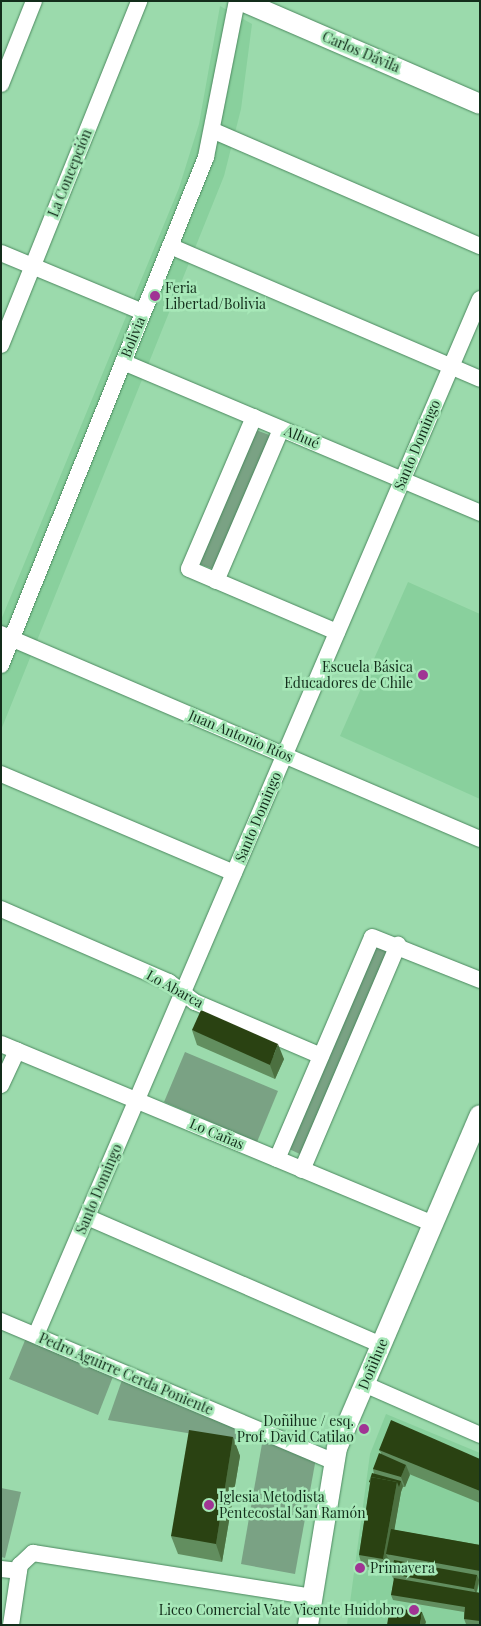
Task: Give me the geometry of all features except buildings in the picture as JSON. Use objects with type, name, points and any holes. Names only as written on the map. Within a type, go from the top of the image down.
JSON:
[{"type":"street","points":[[1,84],[34,1]]},
{"type":"street","name":"La Concepción","points":[[1,345],[139,1]]},
{"type":"street","name":"Bolivia","points":[[1,665],[7,636],[123,362],[214,131],[237,1]]},
{"type":"street","name":"Carlos Dávila","points":[[242,1],[480,104]]},
{"type":"street","points":[[214,131],[480,246]]},
{"type":"street","points":[[170,246],[480,379]]},
{"type":"street","points":[[1,253],[143,312]]},
{"type":"street","name":"Santo Domingo","points":[[36,1335],[480,299]]},
{"type":"street","name":"Alhué","points":[[123,362],[480,513]]},
{"type":"street","points":[[254,417],[189,569],[337,632]]},
{"type":"street","points":[[216,581],[281,429]]},
{"type":"street","name":"Juan Antonio Ríos","points":[[7,636],[480,839]]},
{"type":"street","points":[[1,774],[234,873]]},
{"type":"street","name":"Lo Abarca","points":[[1,909],[169,982],[183,992],[321,1056]]},
{"type":"street","points":[[277,1159],[374,936],[398,944],[480,980]]},
{"type":"street","points":[[302,1170],[398,944]]},
{"type":"street","name":"Lo Cañas","points":[[1,1044],[433,1224]]},
{"type":"street","points":[[1,1085],[17,1050]]},
{"type":"street","name":"Doñihue","points":[[308,1625],[334,1462],[364,1384],[479,1119]]},
{"type":"street","points":[[87,1216],[381,1345]]},
{"type":"street","name":"Pedro Aguirre Cerda Poniente","points":[[1,1321],[334,1462]]},
{"type":"street","points":[[364,1384],[480,1436]]},
{"type":"street","points":[[11,1625],[19,1572],[27,1555],[313,1597]]},
{"type":"street","points":[[1,1569],[19,1572]]},
{"type":"shaded area","name":"Feria Libertad/Bolivia","points":[[220,6],[252,24],[241,109],[224,176],[1,730],[1,620],[179,188],[199,124]]},
{"type":"shaded area","points":[[253,429],[272,436],[216,570],[199,564]]},
{"type":"shaded area","name":"Escuela Básica Educadores de Chile","points":[[408,582],[480,614],[480,799],[340,736]]},
{"type":"shaded area","points":[[376,942],[392,948],[304,1156],[287,1148]]},
{"type":"shaded area","points":[[185,1052],[278,1091],[257,1142],[164,1102]]},
{"type":"shaded area","points":[[26,1338],[114,1374],[98,1415],[9,1379]]},
{"type":"shaded area","points":[[122,1380],[251,1433],[248,1443],[108,1420]]},
{"type":"shaded area","points":[[386,1414],[480,1453],[480,1625],[347,1625],[370,1454]]},
{"type":"shaded area","points":[[263,1438],[316,1458],[295,1574],[241,1564]]},
{"type":"shaded area","points":[[1,1488],[21,1492],[5,1558],[1,1557]]},
{"type":"place","name":"Feria Libertad/Bolivia","points":[[155,296]]},
{"type":"place","name":"Escuela Básica Educadores de Chile","points":[[423,675]]},
{"type":"place","name":"Doñihue / esq. Prof. David Catilao","points":[[364,1429]]},
{"type":"place","name":"Iglesia Metodista Pentecostal San Ramón","points":[[209,1505]]},
{"type":"place","name":"Primavera","points":[[360,1568]]},
{"type":"place","name":"Liceo Comercial Vate Vicente Huidobro","points":[[414,1610]]}]
